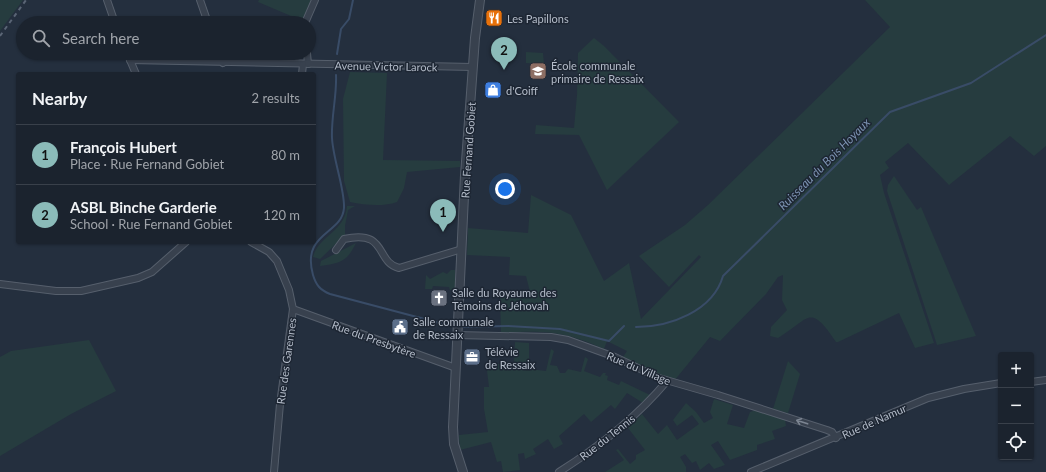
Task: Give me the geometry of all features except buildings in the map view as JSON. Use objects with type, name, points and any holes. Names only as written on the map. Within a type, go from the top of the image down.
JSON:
[{"type":"street","points":[[107,0],[113,16]]},
{"type":"street","points":[[200,0],[206,16]]},
{"type":"street","points":[[308,16],[315,0]]},
{"type":"street","name":"Rue Fernand Gobiet","points":[[463,472],[454,444],[456,368],[465,175],[473,67],[480,0]]},
{"type":"street","points":[[130,60],[135,72]]},
{"type":"street","name":"Avenue Victor Larock","points":[[130,60],[473,67]]},
{"type":"street","points":[[303,72],[306,60]]},
{"type":"street","points":[[336,250],[344,239],[369,239],[380,247],[392,266],[402,268],[462,249]]},
{"type":"street","points":[[0,284],[56,291],[88,289],[138,278],[152,272],[184,244]]},
{"type":"street","name":"Rue des Garennes","points":[[255,244],[269,252],[277,260],[289,290],[293,310],[283,383],[274,472]]},
{"type":"street","name":"Rue du Presbytère","points":[[293,310],[456,368]]},
{"type":"street","name":"Rue du Village","points":[[458,335],[551,337],[568,340],[615,357],[669,382],[718,395],[821,428],[832,432],[836,438]]},
{"type":"street","points":[[1034,382],[1046,380]]},
{"type":"street","name":"Rue du Tennis","points":[[559,472],[617,432],[669,382]]},
{"type":"street","name":"Rue de Namur","points":[[752,472],[836,438],[928,398],[964,389],[998,384]]},
{"type":"green space","points":[[0,0],[23,0],[0,31]]},
{"type":"green space","points":[[259,0],[313,0],[305,16],[291,16],[258,2]]},
{"type":"green space","points":[[865,0],[1046,0],[1046,146],[1034,156],[1010,136],[949,185],[908,143],[885,162],[889,168],[880,175],[884,193],[934,343],[915,348],[899,313],[838,342],[836,342],[820,322],[814,318],[803,320],[778,338],[770,336],[771,327],[787,310],[782,300],[783,275],[778,277],[766,294],[720,341],[710,337],[674,381],[668,380],[623,357],[627,351],[607,341],[604,349],[577,338],[554,333],[501,333],[500,296],[531,296],[526,276],[509,275],[510,257],[467,255],[468,228],[528,233],[531,195],[571,215],[604,281],[629,263],[641,319],[701,257],[699,255],[669,287],[639,256],[685,225],[708,205],[890,27]]},
{"type":"green space","points":[[594,38],[604,46],[679,122],[607,190],[579,135],[535,134],[536,125],[574,128],[577,95],[578,53]]},
{"type":"green space","points":[[526,52],[543,53],[544,64],[526,63]]},
{"type":"green space","points":[[350,72],[387,73],[383,160],[460,161],[460,167],[407,172],[404,188],[397,202],[392,204],[374,205],[350,202],[344,181],[343,99]]},
{"type":"green space","points":[[894,176],[917,210],[921,207],[976,336],[937,345],[887,191],[888,185]]},
{"type":"green space","points":[[347,206],[355,206],[348,210],[345,235],[320,259],[313,257],[321,243],[342,222]]},
{"type":"green space","points":[[356,243],[346,258],[333,264],[320,266],[321,261]]},
{"type":"green space","points":[[451,270],[455,270],[455,290],[450,290],[449,287],[433,286],[432,289],[425,289],[426,275],[430,279],[443,272],[447,274]]},
{"type":"green space","points":[[89,340],[116,391],[71,414],[0,456],[0,357],[11,351]]},
{"type":"green space","points":[[515,342],[529,343],[529,369],[546,371],[551,349],[554,351],[550,365],[557,366],[560,373],[565,373],[568,369],[581,372],[585,357],[588,359],[584,371],[600,377],[603,373],[606,373],[605,375],[608,376],[607,380],[619,385],[621,381],[650,395],[643,403],[627,393],[615,409],[611,405],[591,422],[584,414],[559,436],[563,444],[554,449],[548,439],[533,449],[536,454],[525,459],[524,453],[518,454],[520,470],[503,472],[501,461],[497,462],[491,442],[460,450],[459,435],[488,432],[484,409],[484,387],[489,387],[486,363],[499,364],[500,369],[511,368],[514,364]]},
{"type":"green space","points":[[788,361],[800,374],[788,413],[773,409]]},
{"type":"green space","points":[[714,399],[733,405],[727,424],[744,428],[750,412],[756,410],[785,419],[786,426],[772,431],[775,439],[757,445],[757,450],[730,460],[718,441],[711,445],[725,465],[714,469],[709,463],[700,470],[696,461],[692,463],[685,454],[680,457],[686,467],[686,472],[605,472],[624,460],[616,450],[618,449],[630,464],[636,459],[636,455],[645,450],[628,428],[642,414],[658,434],[667,425],[677,440],[699,424],[692,415],[677,426],[673,420],[686,403],[696,412],[704,423],[713,418],[710,412]]},
{"type":"waterway","points":[[337,54],[341,29],[349,19],[353,0]]},
{"type":"waterway","name":"Ruisseau du Bois Hoyaux","points":[[636,327],[663,324],[688,315],[700,308],[710,299],[718,288],[723,276],[890,112],[971,83],[1046,35]]},
{"type":"waterway","name":"Ruisseau du Bois Hoyaux","points":[[316,244],[337,224],[342,217],[344,208],[343,192],[334,155],[332,138],[336,75]]},
{"type":"waterway","name":"Ruisseau du Bois Hoyaux","points":[[316,244],[312,250],[311,261],[313,275],[319,287],[324,291],[330,294],[451,326]]},
{"type":"waterway","points":[[463,327],[508,326],[560,329],[609,341],[624,326]]},
{"type":"railway","points":[[0,36],[26,0]]},
{"type":"place","name":"Les Papillons","points":[[494,18]]},
{"type":"place","name":"ASBL Binche Garderie","points":[[504,70]]},
{"type":"place","name":"École communale primaire de Ressaix","points":[[538,71]]},
{"type":"place","name":"d'Coiff","points":[[493,90]]},
{"type":"place","name":"François Hubert","points":[[443,232]]},
{"type":"place","name":"Salle du Royaume des Témoins de Jéhovah","points":[[439,298]]},
{"type":"place","name":"Salle communale de Ressaix","points":[[400,327]]},
{"type":"place","name":"Télévie de Ressaix","points":[[472,357]]}]
